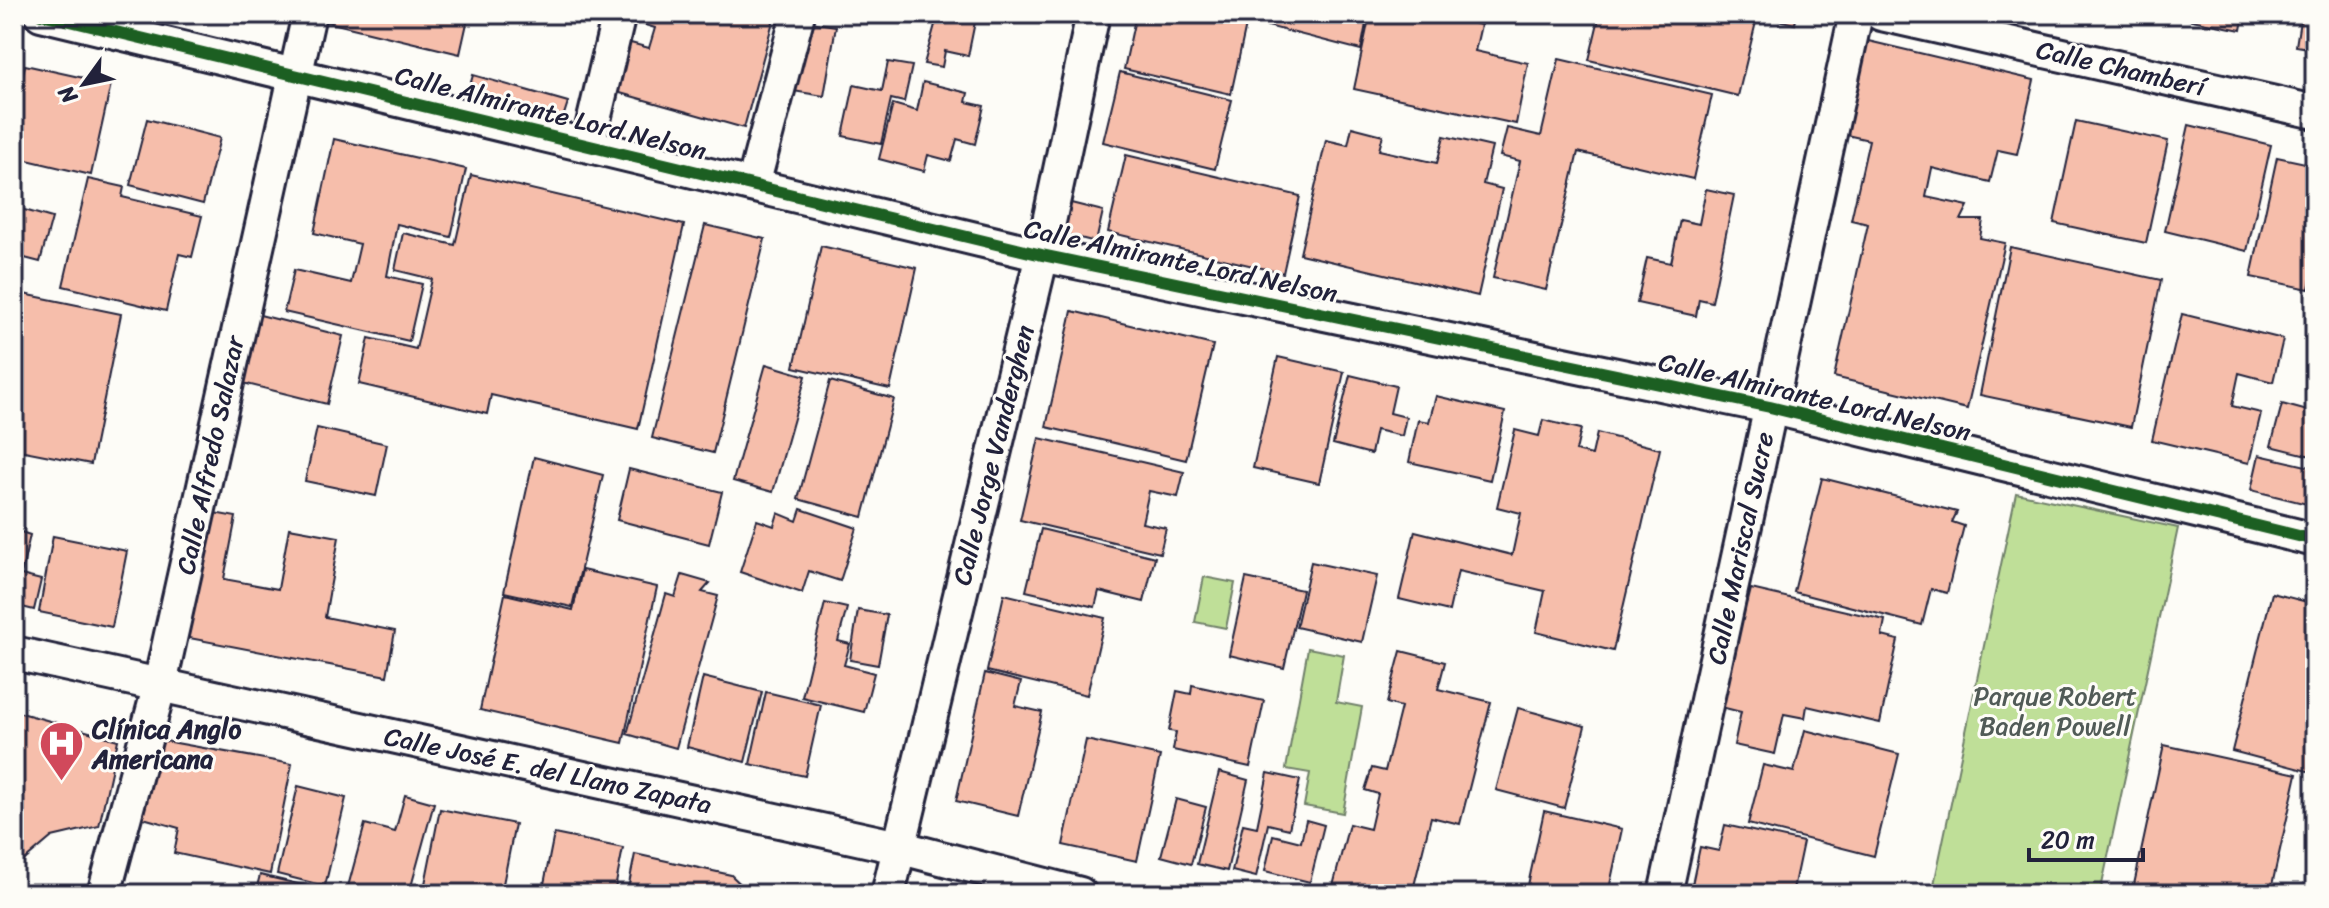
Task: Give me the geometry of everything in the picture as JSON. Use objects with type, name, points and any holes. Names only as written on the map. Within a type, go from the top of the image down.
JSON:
[{"type":"street","name":"Calle Almirante Lord Nelson","points":[[41,14],[1042,255],[1770,407],[2315,540]]},
{"type":"street","name":"Calle Alfredo Salazar","points":[[104,894],[160,684],[309,14]]},
{"type":"street","points":[[588,145],[619,14]]},
{"type":"street","points":[[753,185],[798,14]]},
{"type":"street","name":"Calle Jorge Vanderghen","points":[[888,894],[1042,255],[1093,14]]},
{"type":"street","name":"Calle Mariscal Sucre","points":[[1665,894],[1856,14]]},
{"type":"street","name":"Calle Chamberí","points":[[1881,14],[2315,112]]},
{"type":"street","name":"Calle José E. del Llano Zapata","points":[[14,653],[898,847],[1080,894]]},
{"type":"lane","points":[[14,27],[17,14]]},
{"type":"green space","name":"Parque Robert Baden Powell","points":[[2016,493],[2178,528],[2100,894],[1932,894]]},
{"type":"green space","points":[[1204,577],[1235,583],[1226,628],[1195,622]]},
{"type":"green space","points":[[1308,648],[1344,655],[1336,702],[1362,707],[1343,813],[1304,806],[1310,773],[1286,769]]},
{"type":"building","points":[[316,14],[469,14],[460,54],[315,19]]},
{"type":"building","points":[[628,14],[775,14],[744,128],[613,91],[627,42],[649,48],[655,28],[626,19]]},
{"type":"building","points":[[938,14],[975,22],[968,56],[945,51],[942,67],[924,64]]},
{"type":"building","points":[[1136,14],[1198,14],[1246,25],[1231,94],[1124,69]]},
{"type":"building","points":[[1221,14],[1340,14],[1339,17],[1366,24],[1361,50]]},
{"type":"building","points":[[1370,14],[1474,14],[1473,23],[1481,25],[1475,51],[1528,63],[1516,124],[1354,89]]},
{"type":"building","points":[[1600,14],[1723,14],[1756,22],[1738,96],[1589,60]]},
{"type":"building","points":[[1752,14],[1797,14],[1795,24]]},
{"type":"building","points":[[2188,14],[2244,14],[2241,30],[2187,19]]},
{"type":"building","points":[[2301,14],[2315,14],[2315,49],[2296,46]]},
{"type":"building","points":[[805,21],[836,26],[824,96],[793,91]]},
{"type":"building","points":[[1864,40],[2034,80],[2017,154],[1998,150],[1990,182],[1932,168],[1926,197],[1968,206],[1961,220],[1983,220],[1980,238],[2005,243],[1967,409],[1834,377],[1868,224],[1851,220],[1869,140],[1842,134]]},
{"type":"building","points":[[1559,59],[1712,95],[1693,179],[1578,152],[1546,290],[1493,278],[1520,161],[1500,156],[1507,128],[1541,136]]},
{"type":"building","points":[[888,62],[912,66],[904,102],[891,99],[881,144],[843,136],[854,85],[882,91]]},
{"type":"building","points":[[25,65],[111,84],[91,175],[14,157],[14,116]]},
{"type":"building","points":[[1120,72],[1232,100],[1215,169],[1103,142]]},
{"type":"building","points":[[473,75],[568,102],[561,124],[467,96]]},
{"type":"building","points":[[923,82],[968,93],[966,102],[984,106],[975,144],[957,139],[951,161],[928,155],[924,171],[879,159],[893,104],[917,111]]},
{"type":"building","points":[[147,119],[220,138],[203,204],[130,185]]},
{"type":"building","points":[[2076,121],[2168,141],[2146,243],[2054,223]]},
{"type":"building","points":[[2189,125],[2271,145],[2247,251],[2165,231]]},
{"type":"building","points":[[1352,127],[1383,135],[1379,150],[1437,163],[1444,136],[1492,147],[1483,184],[1502,189],[1478,296],[1300,254],[1326,140],[1348,145]]},
{"type":"building","points":[[334,139],[466,169],[451,237],[397,224],[387,276],[422,284],[409,341],[284,312],[294,270],[351,283],[360,244],[314,233]]},
{"type":"building","points":[[1126,155],[1300,196],[1283,273],[1108,232]]},
{"type":"building","points":[[2277,157],[2315,165],[2315,258],[2309,289],[2251,277]]},
{"type":"building","points":[[471,175],[684,225],[638,429],[491,395],[487,414],[359,384],[369,338],[416,349],[432,279],[395,270],[403,233],[455,245]]},
{"type":"building","points":[[88,179],[124,187],[122,197],[202,216],[192,257],[179,254],[166,311],[63,286]]},
{"type":"building","points":[[1706,189],[1734,195],[1712,302],[1699,299],[1696,316],[1637,303],[1647,258],[1671,263],[1680,220],[1699,224]]},
{"type":"building","points":[[1071,203],[1103,211],[1096,242],[1064,234]]},
{"type":"building","points":[[14,207],[52,218],[40,262],[17,256],[14,267]]},
{"type":"building","points":[[705,225],[765,239],[713,453],[652,438]]},
{"type":"building","points":[[821,246],[917,268],[890,389],[794,367]]},
{"type":"building","points":[[2010,247],[2161,280],[2131,427],[1980,395]]},
{"type":"building","points":[[14,292],[121,314],[91,464],[14,449]]},
{"type":"building","points":[[1072,311],[1213,345],[1186,460],[1046,427]]},
{"type":"building","points":[[252,313],[343,336],[327,404],[235,381]]},
{"type":"building","points":[[2182,314],[2283,339],[2273,382],[2239,373],[2232,406],[2261,413],[2249,463],[2152,440]]},
{"type":"building","points":[[1278,357],[1344,372],[1319,483],[1253,468]]},
{"type":"building","points":[[766,364],[806,376],[773,492],[733,481]]},
{"type":"building","points":[[1350,375],[1396,386],[1390,413],[1406,417],[1402,436],[1376,430],[1371,454],[1333,444]]},
{"type":"building","points":[[830,381],[894,399],[863,517],[798,499]]},
{"type":"building","points":[[1436,396],[1505,412],[1490,480],[1409,462],[1418,420],[1429,422]]},
{"type":"building","points":[[2282,404],[2315,413],[2315,457],[2271,446]]},
{"type":"building","points":[[1543,420],[1581,429],[1576,451],[1592,455],[1597,433],[1660,449],[1613,651],[1536,632],[1545,591],[1458,571],[1449,611],[1399,599],[1415,531],[1512,555],[1521,513],[1497,507],[1515,430],[1539,436]]},
{"type":"building","points":[[317,428],[387,444],[376,496],[305,481]]},
{"type":"building","points":[[1039,438],[1184,472],[1178,497],[1149,491],[1142,523],[1166,528],[1160,553],[1020,520]]},
{"type":"building","points":[[2259,455],[2315,468],[2315,506],[2251,490]]},
{"type":"building","points":[[534,457],[603,475],[572,607],[504,592]]},
{"type":"building","points":[[629,469],[722,492],[709,544],[617,520]]},
{"type":"building","points":[[1822,478],[1957,512],[1952,522],[1964,526],[1947,593],[1931,589],[1922,625],[1794,592]]},
{"type":"building","points":[[801,509],[857,528],[840,581],[809,571],[802,593],[740,572],[757,520],[774,526],[778,513],[797,521]]},
{"type":"building","points":[[203,511],[236,517],[224,579],[278,589],[289,528],[339,537],[325,617],[395,631],[387,676],[179,636]]},
{"type":"building","points":[[1041,529],[1155,557],[1144,602],[1099,591],[1095,607],[1026,591]]},
{"type":"building","points":[[18,531],[30,535],[21,575],[41,580],[34,610],[14,605],[14,540]]},
{"type":"building","points":[[53,536],[127,551],[112,627],[39,612]]},
{"type":"building","points":[[1311,562],[1377,576],[1362,642],[1296,627]]},
{"type":"building","points":[[582,570],[657,587],[623,743],[480,710],[505,594],[573,610]]},
{"type":"building","points":[[682,575],[710,583],[702,592],[718,596],[676,748],[627,734],[666,594],[675,597]]},
{"type":"building","points":[[1246,578],[1302,590],[1284,668],[1229,655]]},
{"type":"building","points":[[1751,589],[1885,620],[1882,636],[1898,640],[1880,723],[1807,706],[1805,718],[1784,714],[1775,754],[1734,745],[1741,712],[1713,705],[1737,599],[1748,601]]},
{"type":"building","points":[[2272,593],[2315,604],[2315,773],[2232,751]]},
{"type":"building","points":[[1004,594],[1105,618],[1087,695],[987,671]]},
{"type":"building","points":[[825,603],[847,608],[838,641],[850,644],[844,665],[874,673],[864,712],[802,697]]},
{"type":"building","points":[[858,610],[887,615],[878,665],[850,660]]},
{"type":"building","points":[[1401,651],[1445,662],[1438,689],[1491,702],[1460,824],[1431,817],[1412,894],[1331,894],[1349,824],[1370,829],[1378,794],[1365,790],[1372,768],[1385,771],[1401,707],[1387,703]]},
{"type":"building","points":[[985,673],[1021,682],[1015,706],[1042,712],[1018,816],[956,801]]},
{"type":"building","points":[[703,677],[762,692],[745,762],[687,747]]},
{"type":"building","points":[[1192,685],[1264,701],[1250,767],[1173,750],[1176,732],[1169,731],[1177,691],[1191,694]]},
{"type":"building","points":[[766,692],[821,705],[805,776],[750,764]]},
{"type":"building","points":[[1518,708],[1585,726],[1564,808],[1496,790]]},
{"type":"building","name":"Clínica Anglo Americana","points":[[14,711],[118,740],[99,826],[52,837],[14,869]]},
{"type":"building","points":[[1805,730],[1899,754],[1874,856],[1748,824],[1763,765],[1794,772]]},
{"type":"building","points":[[154,739],[292,764],[270,874],[174,853],[179,828],[136,816]]},
{"type":"building","points":[[1086,740],[1160,756],[1137,861],[1063,845]]},
{"type":"building","points":[[2164,745],[2297,774],[2270,894],[2132,894]]},
{"type":"building","points":[[1219,772],[1248,780],[1227,871],[1197,864]]},
{"type":"building","points":[[1268,773],[1300,780],[1289,829],[1268,824],[1256,877],[1232,871],[1243,824],[1257,827]]},
{"type":"building","points":[[298,786],[346,798],[325,886],[277,874]]},
{"type":"building","points":[[405,795],[434,803],[409,894],[346,894],[365,824],[395,832]]},
{"type":"building","points":[[1176,799],[1206,807],[1191,864],[1161,856]]},
{"type":"building","points":[[440,809],[515,824],[501,894],[423,894]]},
{"type":"building","points":[[1544,811],[1622,829],[1608,894],[1571,894],[1528,885]]},
{"type":"building","points":[[1306,820],[1324,825],[1310,882],[1265,871],[1273,835],[1301,842]]},
{"type":"building","points":[[1725,825],[1803,842],[1792,894],[1690,894],[1700,847],[1719,851]]},
{"type":"building","points":[[554,834],[623,848],[614,894],[542,894]]},
{"type":"building","points":[[635,854],[731,875],[751,894],[627,894]]},
{"type":"building","points":[[260,875],[319,889],[318,894],[255,894]]},
{"type":"cycle path","points":[[41,14],[1042,255],[1770,407],[2315,540]]},
{"type":"place","name":"Clínica Anglo Americana","points":[[61,783]]}]
